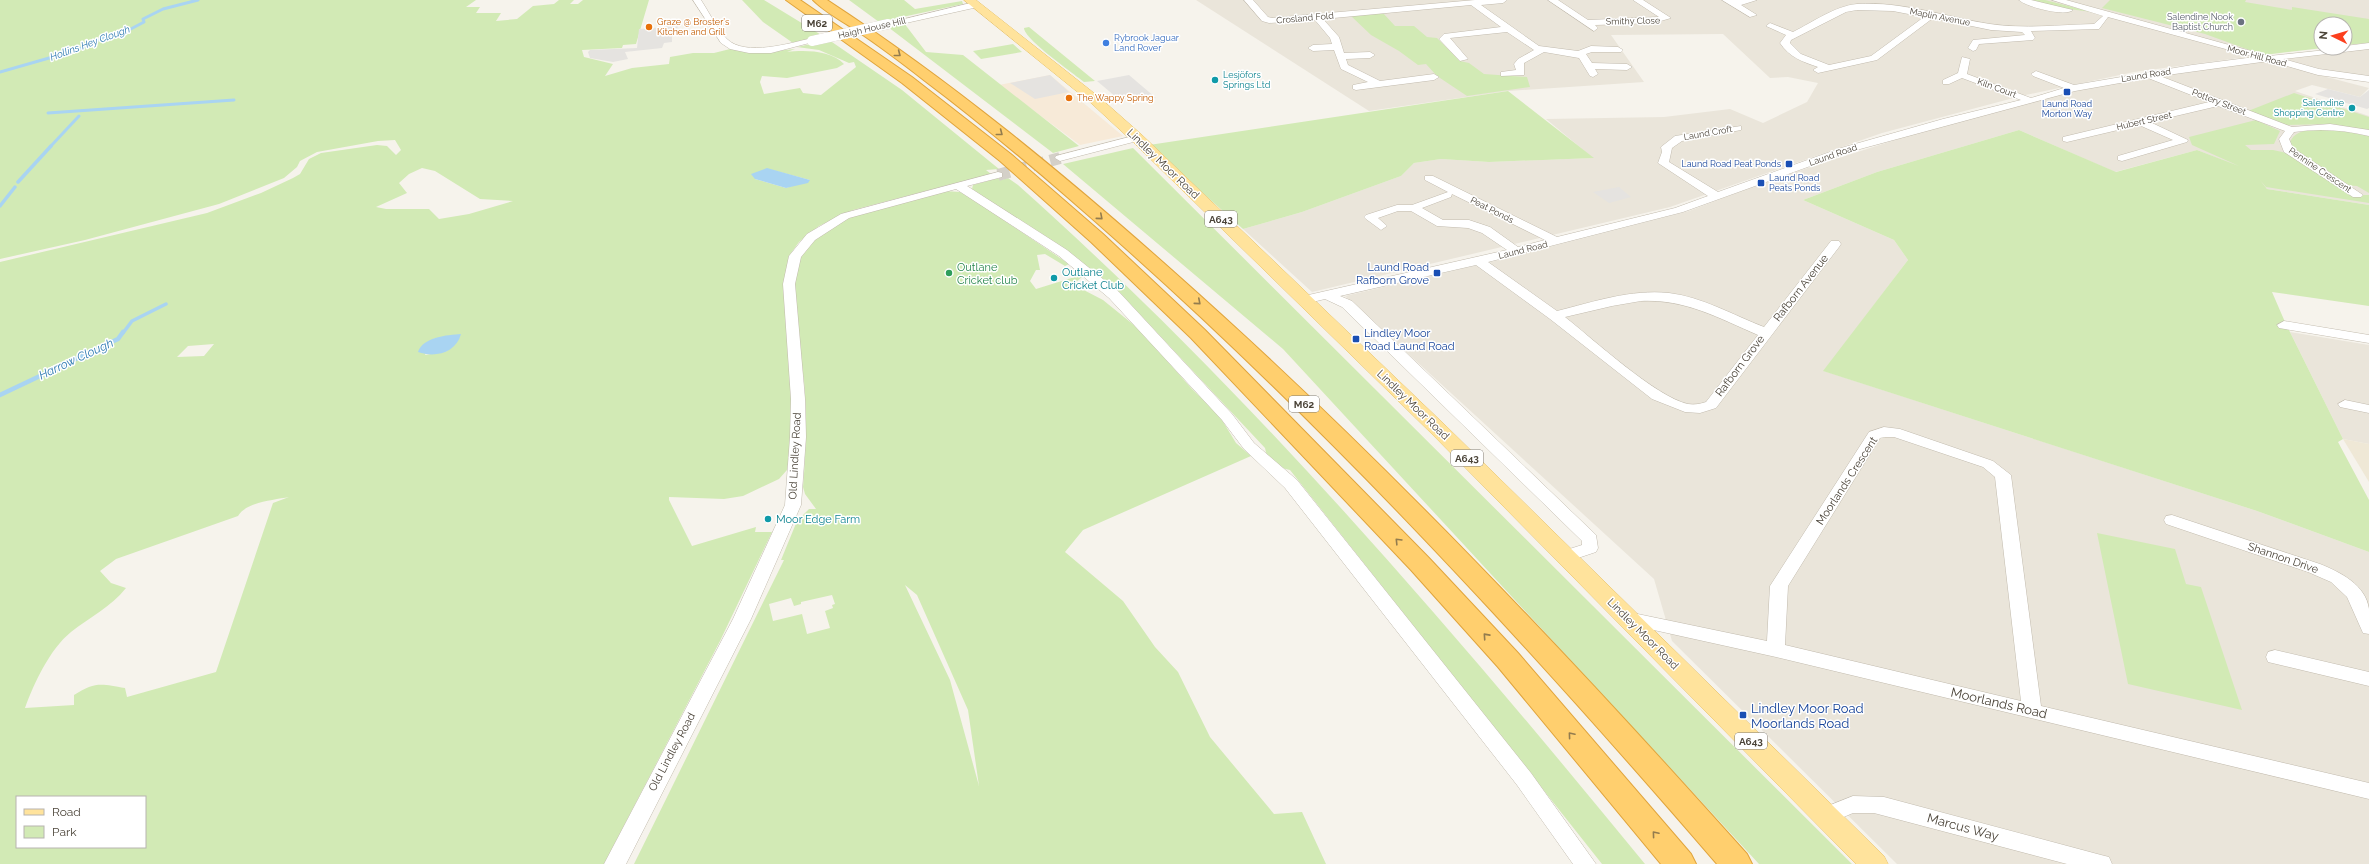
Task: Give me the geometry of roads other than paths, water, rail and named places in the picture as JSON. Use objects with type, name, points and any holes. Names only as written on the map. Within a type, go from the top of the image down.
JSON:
[{"type":"highway","name":"M62","points":[[819,0],[872,34],[907,80],[1006,158],[1097,238],[1198,334],[1415,558],[1508,660],[1680,864]]},
{"type":"highway","name":"M62","points":[[831,0],[872,34],[1036,161],[1222,324],[1421,519],[1540,645],[1736,864]]},
{"type":"highway","name":"M62","points":[[787,2],[872,34]]},
{"type":"main road","name":"Lindley Moor Road","points":[[972,2],[1095,100],[1137,138],[1566,556],[1874,864]]},
{"type":"street","name":"Haigh House Hill","points":[[697,0],[724,42],[733,47],[763,50],[812,41],[872,34],[972,2]]},
{"type":"street","name":"Crosland Fold","points":[[1248,0],[1265,19],[1272,21],[1440,3],[1474,3],[1503,0]]},
{"type":"street","points":[[1552,0],[1595,28]]},
{"type":"street","name":"Smithy Close","points":[[1586,23],[1610,20],[1659,21],[1667,18],[1637,0]]},
{"type":"street","points":[[1730,2],[1753,0]]},
{"type":"street","name":"Moor Hill Road","points":[[2023,0],[2043,7],[2092,14],[2104,18],[2146,23]]},
{"type":"street","name":"Moor Hill Road","points":[[2056,0],[2146,23],[2263,58],[2318,72],[2369,79]]},
{"type":"street","points":[[1730,2],[1753,15]]},
{"type":"street","points":[[1359,3],[1371,11]]},
{"type":"street","points":[[1474,3],[1528,44],[1541,50],[1579,54],[1591,49],[1618,50]]},
{"type":"street","name":"Maplin Avenue","points":[[1794,35],[1849,8],[1886,7],[1991,27],[2023,29],[2096,27],[2104,18]]},
{"type":"street","points":[[1811,72],[1874,58],[1932,15]]},
{"type":"street","points":[[1317,17],[1334,38],[1344,67],[1377,83]]},
{"type":"street","points":[[1770,26],[1794,35]]},
{"type":"street","points":[[1463,59],[1444,39],[1447,36],[1508,29]]},
{"type":"street","points":[[1973,48],[1976,42],[2030,38],[2029,34],[2023,29]]},
{"type":"street","points":[[1794,35],[1787,38],[1785,43],[1787,47],[1799,55],[1828,68]]},
{"type":"street","name":"Laund Road","points":[[1304,300],[1478,261],[1679,210],[1845,150],[1947,121],[2032,101],[2073,88],[2146,74],[2263,58],[2369,46]]},
{"type":"street","points":[[1313,48],[1370,55]]},
{"type":"street","points":[[1504,74],[1521,73],[1519,64],[1521,61],[1541,50]]},
{"type":"street","points":[[1579,54],[1591,70],[1627,67]]},
{"type":"street","points":[[1946,82],[1962,75],[1965,59]]},
{"type":"street","points":[[2036,74],[2073,88]]},
{"type":"street","name":"Pottery Street","points":[[2146,74],[2291,130]]},
{"type":"street","name":"Kiln Court","points":[[1962,75],[2032,101]]},
{"type":"street","points":[[1356,87],[1377,83],[1434,77]]},
{"type":"street","name":"Hubert Street","points":[[2067,139],[2221,102]]},
{"type":"street","points":[[2122,158],[2183,140],[2140,122]]},
{"type":"street","name":"Pennine Crescent","points":[[2357,195],[2288,150],[2284,139],[2291,130],[2328,126],[2369,133]]},
{"type":"street","name":"Laund Croft","points":[[1716,196],[1663,163],[1667,152],[1666,147],[1679,138],[1737,128]]},
{"type":"street","points":[[1060,158],[1137,138]]},
{"type":"street","name":"Old Lindley Road","points":[[615,864],[742,618],[765,570],[793,505],[798,445],[798,399],[789,284],[794,256],[811,236],[845,216],[998,175]]},
{"type":"street","name":"Peat Ponds","points":[[1429,178],[1555,241]]},
{"type":"street","points":[[957,185],[1063,253],[1114,295],[1222,412],[1249,446],[1291,484],[1360,569],[1413,641],[1524,779],[1585,864]]},
{"type":"street","points":[[1381,226],[1370,216],[1397,208],[1413,208],[1447,195]]},
{"type":"street","points":[[1413,208],[1441,223],[1469,224],[1486,230],[1516,251]]},
{"type":"street","name":"Rafborn Avenue","points":[[1766,332],[1835,244]]},
{"type":"street","name":"Rafborn Grove","points":[[1478,261],[1555,316],[1657,396],[1685,408],[1700,409],[1710,405],[1766,332],[1686,301],[1670,297],[1606,303],[1555,316]]},
{"type":"street","points":[[1327,295],[1347,304],[1590,539],[1590,548],[1566,556]]},
{"type":"street","points":[[2284,325],[2369,339]]},
{"type":"street","points":[[2345,404],[2369,409]]},
{"type":"street","name":"Moorlands Crescent","points":[[1776,650],[1779,586],[1874,435],[1884,432],[1895,432],[1988,464],[2004,475],[2032,711]]},
{"type":"street","name":"Shannon Drive","points":[[2172,520],[2314,568],[2337,578],[2354,594],[2369,628]]},
{"type":"street","name":"Moorlands Road","points":[[1628,618],[1776,650],[2369,790]]},
{"type":"street","points":[[2275,657],[2369,679]]},
{"type":"street","name":"Marcus Way","points":[[1825,816],[1847,805],[1862,802],[1884,806],[2073,860],[2101,864]]},
{"type":"water","points":[[767,168],[810,180],[808,183],[786,188],[755,179],[751,174]]},
{"type":"water","points":[[461,334],[455,346],[450,350],[438,354],[425,354],[418,352],[425,343],[430,340],[443,336]]},
{"type":"waterway","name":"Hollins Hey Clough","points":[[0,72],[77,50],[102,38],[127,31],[144,22],[143,19],[163,9],[198,0]]},
{"type":"waterway","points":[[48,113],[234,100]]},
{"type":"waterway","points":[[50,147],[79,116]]},
{"type":"waterway","points":[[18,182],[51,146]]},
{"type":"waterway","points":[[0,206],[15,187]]},
{"type":"waterway","name":"Harrow Clough","points":[[123,333],[132,321],[166,304]]},
{"type":"waterway","name":"Harrow Clough","points":[[0,395],[118,339],[123,332]]},
{"type":"tunnel","points":[[998,175],[1060,158]]},
{"type":"place","name":"Salendine Nook Baptist Church","points":[[2241,22]]},
{"type":"place","name":"Graze @ Broster's Kitchen and Grill","points":[[649,27]]},
{"type":"place","name":"Rybrook Jaguar Land Rover","points":[[1106,43]]},
{"type":"place","name":"Lesjöfors Springs Ltd","points":[[1215,80]]},
{"type":"place","name":"Laund Road Morton Way","points":[[2067,92]]},
{"type":"place","name":"The Wappy Spring","points":[[1069,98]]},
{"type":"place","name":"Salendine Shopping Centre","points":[[2352,108]]},
{"type":"place","name":"Laund Road Peat Ponds","points":[[1789,164]]},
{"type":"place","name":"Laund Road Peats Ponds","points":[[1761,183]]},
{"type":"place","name":"Outlane Cricket club","points":[[949,273]]},
{"type":"place","name":"Laund Road Rafborn Grove","points":[[1437,273]]},
{"type":"place","name":"Outlane Cricket Club","points":[[1054,278]]},
{"type":"place","name":"Lindley Moor Road Laund Road","points":[[1356,339]]},
{"type":"place","name":"Moor Edge Farm","points":[[768,519]]},
{"type":"place","name":"Lindley Moor Road Moorlands Road","points":[[1743,715]]}]
